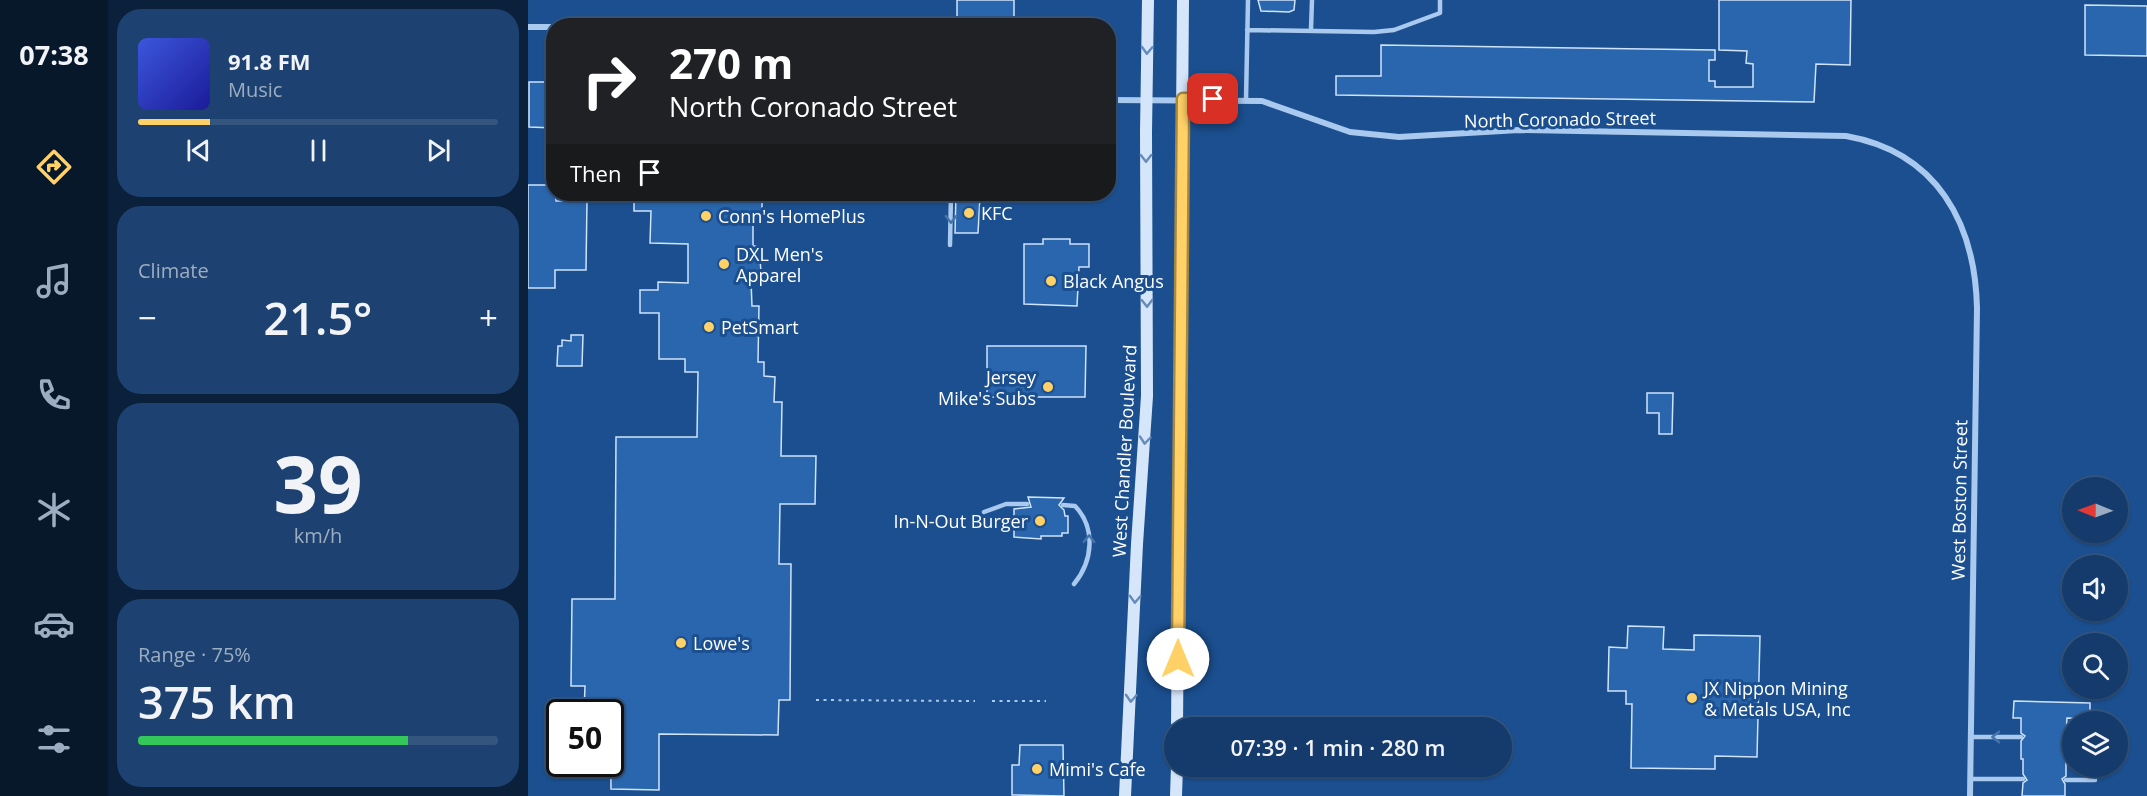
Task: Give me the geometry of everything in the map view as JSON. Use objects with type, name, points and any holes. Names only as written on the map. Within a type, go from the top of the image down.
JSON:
[{"type":"main road","name":"West Chandler Boulevard","points":[[1125,796],[1137,544],[1147,396],[1148,0]]},
{"type":"main road","points":[[1177,717],[1183,0]]},
{"type":"main road","points":[[1176,796],[1177,777]]},
{"type":"street","points":[[528,27],[546,27]]},
{"type":"street","name":"North Coronado Street","points":[[1116,100],[1262,101],[1350,132],[1368,135],[1436,136],[1519,130],[1846,136],[1880,146],[1909,162],[1939,188],[1955,209]]},
{"type":"street","name":"West Boston Street","points":[[1955,209],[1972,251],[1977,295],[1970,796]]},
{"type":"lane","points":[[1245,100],[1248,0]]},
{"type":"lane","points":[[1311,29],[1312,0]]},
{"type":"lane","points":[[1247,30],[1311,29],[1358,32],[1394,30],[1440,13],[1440,0]]},
{"type":"lane","points":[[950,245],[951,201]]},
{"type":"lane","points":[[984,512],[1006,504],[1027,504]]},
{"type":"lane","points":[[1063,505],[1075,506],[1086,517],[1089,527],[1087,561],[1074,584]]},
{"type":"lane","points":[[1971,737],[2021,737]]},
{"type":"lane","points":[[1970,779],[2023,779]]},
{"type":"lane","points":[[2066,780],[2095,780]]},
{"type":"path","points":[[816,700],[975,701]]},
{"type":"path","points":[[992,701],[1046,701]]},
{"type":"building","points":[[957,0],[1014,0],[1014,18],[957,18]]},
{"type":"building","points":[[1258,0],[1295,0],[1294,10],[1289,12],[1261,11]]},
{"type":"building","points":[[1719,0],[1851,0],[1850,65],[1816,64],[1814,102],[1336,95],[1336,76],[1381,76],[1381,45],[1715,50],[1715,60],[1709,60],[1709,81],[1715,81],[1715,87],[1753,87],[1753,64],[1746,63],[1747,51],[1719,50]]},
{"type":"building","points":[[2085,5],[2147,6],[2147,56],[2085,55]]},
{"type":"building","points":[[529,82],[546,82],[546,128],[529,127]]},
{"type":"building","points":[[528,185],[546,185],[546,201],[587,201],[586,270],[555,270],[555,288],[528,288]]},
{"type":"building","name":"Lowe's","points":[[634,201],[762,201],[762,221],[753,221],[753,246],[759,246],[761,272],[758,272],[758,280],[751,281],[752,306],[759,306],[758,362],[764,362],[764,376],[775,377],[774,402],[782,402],[781,456],[816,456],[815,504],[780,504],[779,564],[791,564],[790,700],[779,700],[778,735],[659,734],[659,790],[611,789],[611,777],[624,777],[624,699],[584,699],[585,686],[571,686],[572,599],[615,599],[616,437],[697,437],[698,372],[685,372],[685,359],[659,359],[659,313],[640,313],[640,290],[658,290],[658,282],[688,283],[688,244],[650,243],[651,211],[634,211]]},
{"type":"building","name":"KFC","points":[[956,201],[980,201],[978,233],[955,233]]},
{"type":"building","name":"Black Angus","points":[[1043,239],[1070,239],[1070,244],[1089,244],[1089,267],[1079,267],[1077,306],[1024,304],[1024,244],[1043,244]]},
{"type":"building","points":[[571,335],[583,335],[582,366],[557,366],[558,346],[562,346],[562,340],[571,341]]},
{"type":"building","points":[[987,346],[1086,346],[1085,397],[987,397]]},
{"type":"building","points":[[1647,393],[1673,393],[1672,434],[1659,434],[1659,413],[1647,413]]},
{"type":"building","points":[[1028,497],[1064,498],[1059,505],[1064,510],[1065,516],[1068,516],[1068,533],[1062,533],[1062,536],[1041,536],[1041,539],[1014,537],[1014,528],[1009,528],[1009,517],[1014,517],[1014,509],[1031,507]]},
{"type":"building","name":"JX Nippon Mining & Metals USA, Inc","points":[[1628,626],[1664,627],[1663,649],[1694,650],[1694,635],[1760,636],[1757,757],[1715,756],[1715,769],[1631,768],[1632,704],[1626,704],[1626,691],[1608,691],[1609,647],[1627,648]]},
{"type":"building","points":[[2014,701],[2090,703],[2090,711],[2062,711],[2062,777],[2065,777],[2062,779],[2065,784],[2065,796],[2022,796],[2023,783],[2027,780],[2023,774],[2023,759],[2021,759],[2021,741],[2025,736],[2021,733],[2021,718],[2013,718]]},
{"type":"building","name":"Mimi's Cafe","points":[[1020,745],[1063,745],[1064,796],[1012,795],[1012,765],[1019,765]]},
{"type":"place","name":"KFC","points":[[969,213]]},
{"type":"place","name":"Conn's HomePlus","points":[[706,216]]},
{"type":"place","name":"DXL Men's Apparel","points":[[724,264]]},
{"type":"place","name":"Black Angus","points":[[1051,281]]},
{"type":"place","name":"PetSmart","points":[[709,327]]},
{"type":"place","name":"Jersey Mike's Subs","points":[[1048,387]]},
{"type":"place","name":"In-N-Out Burger","points":[[1040,521]]},
{"type":"place","name":"Lowe's","points":[[681,643]]},
{"type":"place","name":"JX Nippon Mining & Metals USA, Inc","points":[[1692,698]]},
{"type":"place","name":"Mimi's Cafe","points":[[1037,769]]},
{"type":"route","points":[[1178,659],[1183,99],[1213,99]]}]
